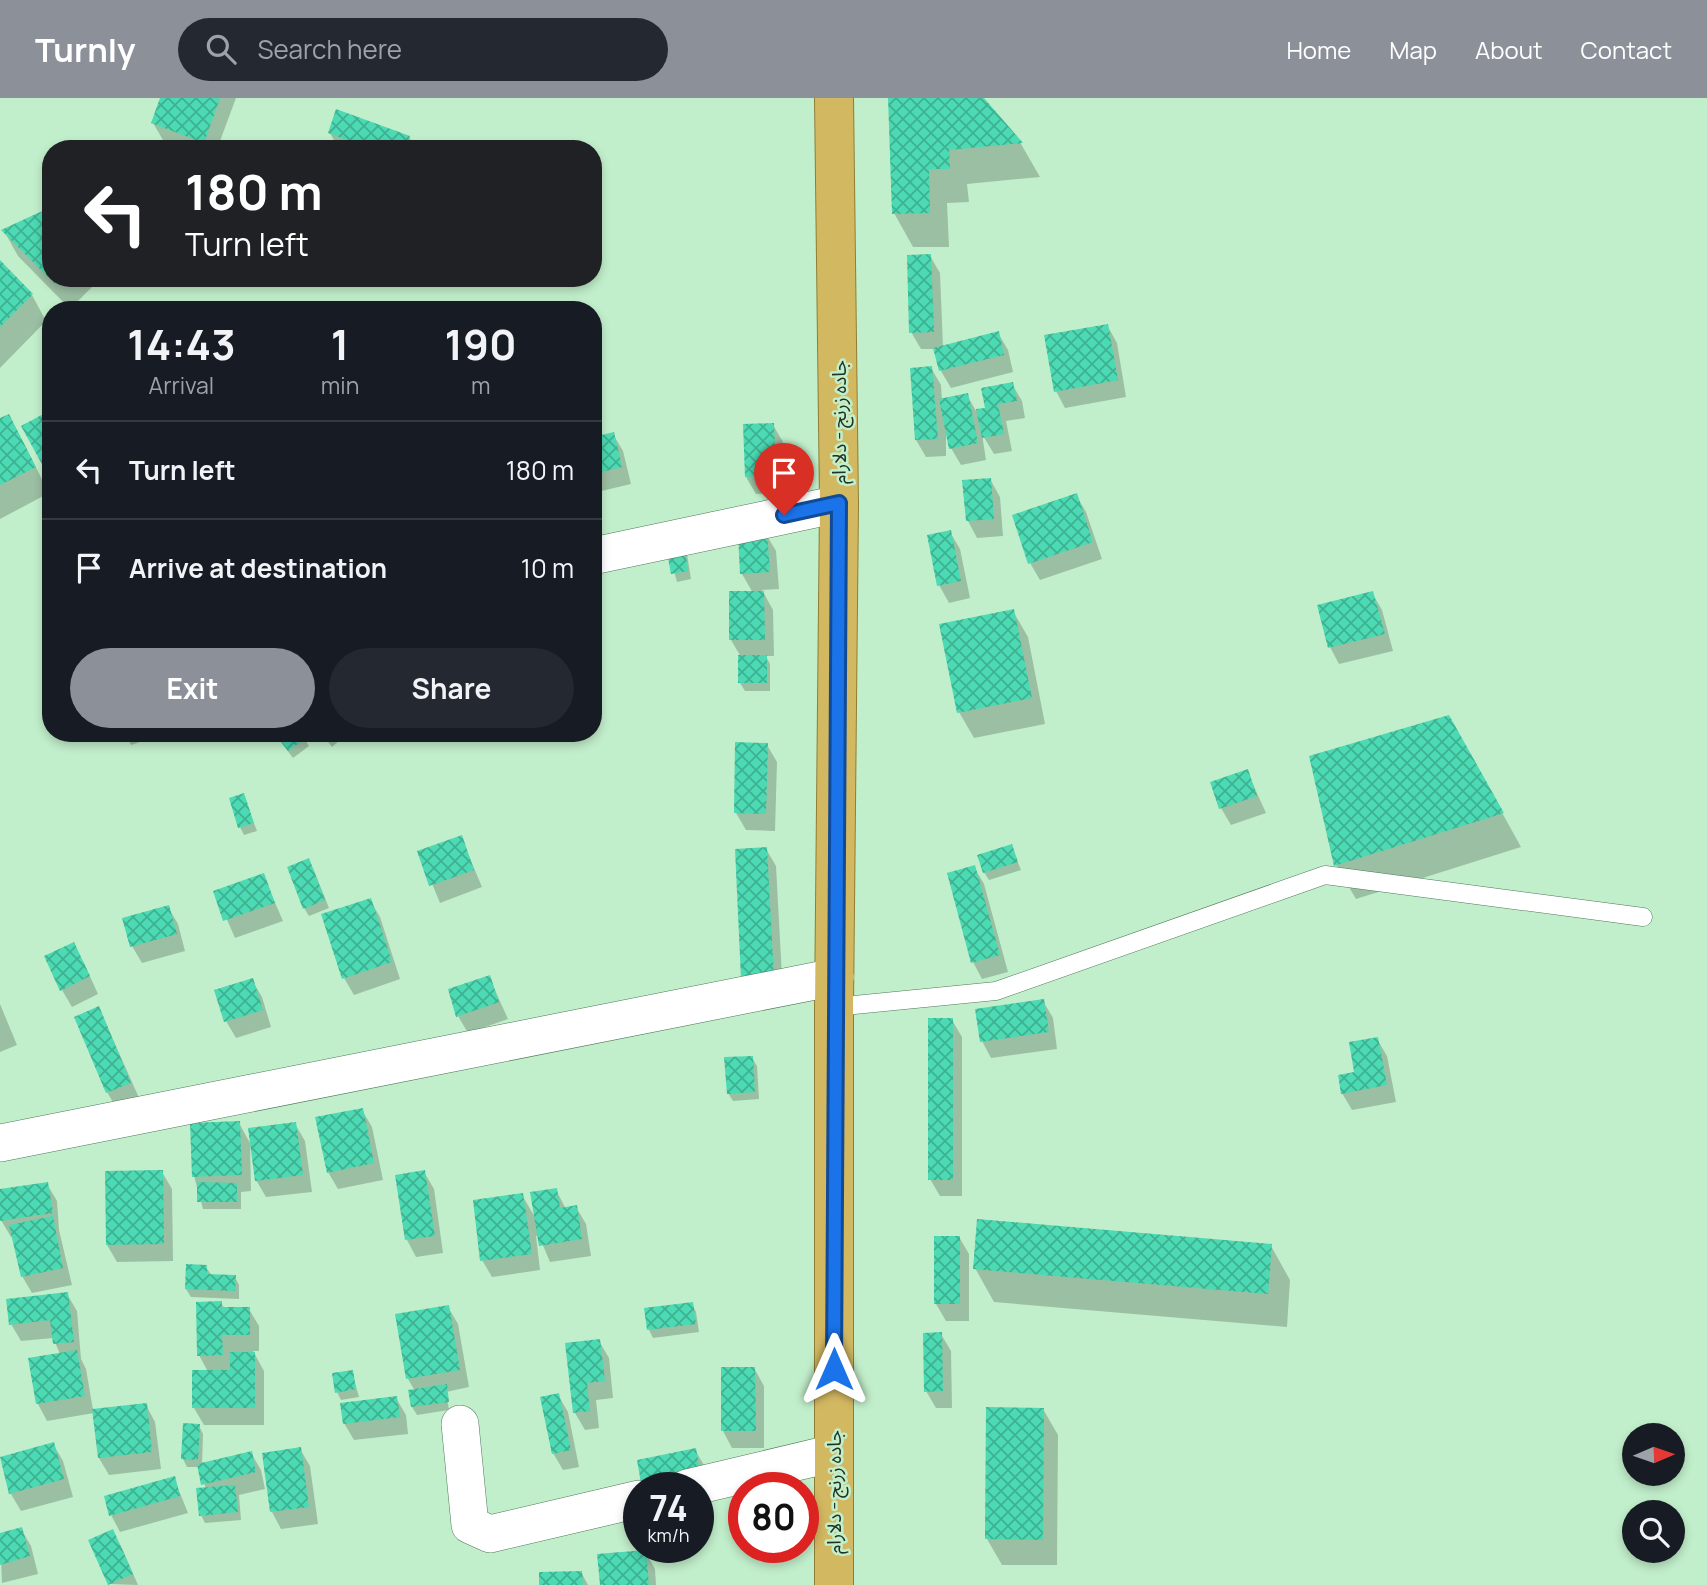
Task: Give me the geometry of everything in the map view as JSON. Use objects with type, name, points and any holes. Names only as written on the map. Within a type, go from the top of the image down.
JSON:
[{"type":"highway","name":"جاده زرنج - دلارام","points":[[834,98],[839,503],[834,992],[834,1585]]},
{"type":"street","points":[[602,554],[839,503]]},
{"type":"street","points":[[0,1143],[834,992]]},
{"type":"street","points":[[460,1424],[470,1525],[490,1534],[623,1503]]},
{"type":"street","points":[[714,1482],[834,1453]]},
{"type":"lane","points":[[834,992],[996,991],[1325,875],[1643,917]]},
{"type":"building","points":[[160,98],[220,98],[205,140],[196,140],[151,123]]},
{"type":"building","points":[[888,98],[984,98],[1023,143],[949,150],[950,169],[929,169],[930,213],[892,214]]},
{"type":"building","points":[[336,109],[410,136],[408,140],[347,140],[328,133]]},
{"type":"building","points":[[42,211],[42,271],[1,230]]},
{"type":"building","points":[[931,254],[934,332],[909,333],[907,255]]},
{"type":"building","points":[[0,260],[33,294],[0,327]]},
{"type":"building","points":[[1108,324],[1118,380],[1054,392],[1044,335]]},
{"type":"building","points":[[999,331],[1004,355],[939,371],[933,348]]},
{"type":"building","points":[[932,366],[938,439],[915,440],[910,368]]},
{"type":"building","points":[[1013,382],[1017,401],[998,404],[1004,434],[982,438],[976,409],[985,408],[981,388]]},
{"type":"building","points":[[968,393],[978,443],[949,449],[939,399]]},
{"type":"building","points":[[9,414],[36,467],[0,485],[0,418]]},
{"type":"building","points":[[42,415],[42,464],[21,426]]},
{"type":"building","points":[[774,423],[776,476],[745,477],[743,424]]},
{"type":"building","points":[[614,432],[622,467],[602,472],[602,435]]},
{"type":"building","points":[[991,478],[994,519],[966,521],[962,480]]},
{"type":"building","points":[[1077,493],[1093,542],[1028,564],[1012,515]]},
{"type":"building","points":[[951,530],[961,581],[937,586],[927,535]]},
{"type":"building","points":[[767,532],[770,572],[740,574],[738,534]]},
{"type":"building","points":[[684,544],[688,571],[671,574],[666,547]]},
{"type":"building","points":[[729,591],[764,591],[765,640],[729,640]]},
{"type":"building","points":[[1373,591],[1385,634],[1328,648],[1317,605]]},
{"type":"building","points":[[1014,609],[1032,698],[957,713],[939,624]]},
{"type":"building","points":[[738,655],[767,655],[767,683],[738,683]]},
{"type":"building","points":[[1449,715],[1504,813],[1334,866],[1309,756]]},
{"type":"building","points":[[281,742],[300,742],[288,751]]},
{"type":"building","points":[[735,742],[768,743],[766,814],[734,813]]},
{"type":"building","points":[[1248,769],[1257,796],[1219,809],[1210,782]]},
{"type":"building","points":[[244,793],[254,823],[238,828],[229,798]]},
{"type":"building","points":[[462,835],[474,870],[429,886],[417,851]]},
{"type":"building","points":[[1012,844],[1018,862],[983,873],[977,855]]},
{"type":"building","points":[[767,847],[774,978],[741,979],[735,849]]},
{"type":"building","points":[[309,858],[325,900],[303,909],[287,867]]},
{"type":"building","points":[[975,865],[1000,955],[971,963],[947,873]]},
{"type":"building","points":[[264,873],[275,903],[223,921],[213,891]]},
{"type":"building","points":[[371,898],[392,962],[342,979],[321,914]]},
{"type":"building","points":[[169,905],[177,934],[130,947],[122,918]]},
{"type":"building","points":[[74,942],[90,976],[60,991],[44,956]]},
{"type":"building","points":[[490,975],[499,1002],[456,1017],[448,989]]},
{"type":"building","points":[[253,978],[263,1010],[224,1022],[214,990]]},
{"type":"building","points":[[1044,999],[1049,1032],[980,1042],[975,1009]]},
{"type":"building","points":[[99,1006],[131,1083],[106,1093],[74,1017]]},
{"type":"building","points":[[928,1018],[953,1018],[953,1180],[928,1180]]},
{"type":"building","points":[[1378,1037],[1387,1085],[1341,1094],[1338,1075],[1354,1072],[1349,1042]]},
{"type":"building","points":[[753,1056],[755,1092],[727,1094],[724,1057]]},
{"type":"building","points":[[363,1108],[374,1163],[327,1173],[315,1117]]},
{"type":"building","points":[[240,1121],[242,1175],[192,1177],[190,1123]]},
{"type":"building","points":[[296,1122],[303,1175],[255,1181],[248,1128]]},
{"type":"building","points":[[163,1170],[164,1244],[106,1245],[105,1171]]},
{"type":"building","points":[[425,1170],[435,1236],[405,1240],[395,1175]]},
{"type":"building","points":[[48,1182],[53,1213],[0,1221],[0,1189]]},
{"type":"building","points":[[197,1182],[237,1183],[237,1202],[197,1202]]},
{"type":"building","points":[[557,1188],[560,1208],[577,1205],[582,1239],[539,1246],[530,1192]]},
{"type":"building","points":[[523,1193],[532,1254],[480,1261],[473,1200]]},
{"type":"building","points":[[53,1216],[63,1268],[21,1277],[9,1225]]},
{"type":"building","points":[[977,1219],[1272,1244],[1268,1294],[973,1269]]},
{"type":"building","points":[[934,1236],[960,1236],[960,1304],[934,1304]]},
{"type":"building","points":[[186,1264],[207,1265],[207,1274],[236,1275],[235,1291],[185,1289]]},
{"type":"building","points":[[68,1292],[74,1342],[53,1344],[50,1320],[9,1325],[6,1299]]},
{"type":"building","points":[[222,1301],[222,1307],[250,1307],[250,1335],[222,1335],[223,1355],[197,1356],[196,1302]]},
{"type":"building","points":[[693,1302],[696,1324],[647,1330],[644,1308]]},
{"type":"building","points":[[449,1305],[460,1370],[406,1379],[395,1314]]},
{"type":"building","points":[[942,1332],[943,1391],[924,1392],[923,1333]]},
{"type":"building","points":[[600,1339],[605,1381],[587,1383],[590,1411],[573,1413],[565,1343]]},
{"type":"building","points":[[77,1350],[85,1396],[36,1404],[28,1358]]},
{"type":"building","points":[[230,1352],[255,1352],[255,1408],[192,1408],[192,1370],[230,1370]]},
{"type":"building","points":[[721,1367],[755,1367],[756,1431],[721,1431]]},
{"type":"building","points":[[353,1370],[356,1389],[335,1393],[332,1373]]},
{"type":"building","points":[[447,1384],[449,1402],[411,1407],[408,1390]]},
{"type":"building","points":[[559,1393],[571,1450],[552,1454],[540,1397]]},
{"type":"building","points":[[397,1396],[400,1417],[343,1424],[340,1403]]},
{"type":"building","points":[[147,1403],[152,1452],[98,1458],[92,1409]]},
{"type":"building","points":[[986,1407],[1044,1408],[1043,1540],[985,1539]]},
{"type":"building","points":[[183,1423],[200,1424],[198,1460],[181,1459]]},
{"type":"building","points":[[54,1442],[64,1479],[9,1494],[0,1457]]},
{"type":"building","points":[[301,1447],[309,1507],[270,1512],[262,1453]]},
{"type":"building","points":[[696,1448],[700,1471],[639,1472],[637,1460]]},
{"type":"building","points":[[252,1451],[256,1472],[201,1485],[197,1464]]},
{"type":"building","points":[[175,1476],[180,1496],[109,1516],[104,1496]]},
{"type":"building","points":[[235,1485],[238,1512],[199,1516],[196,1488]]},
{"type":"building","points":[[22,1527],[30,1556],[0,1565],[0,1533]]},
{"type":"building","points":[[113,1529],[133,1574],[108,1585],[88,1540]]},
{"type":"building","points":[[623,1552],[623,1563],[647,1563],[649,1585],[600,1585],[597,1554]]},
{"type":"building","points":[[582,1571],[583,1585],[539,1585],[539,1572]]},
{"type":"route","points":[[784,515],[839,503],[834,1369]]}]
